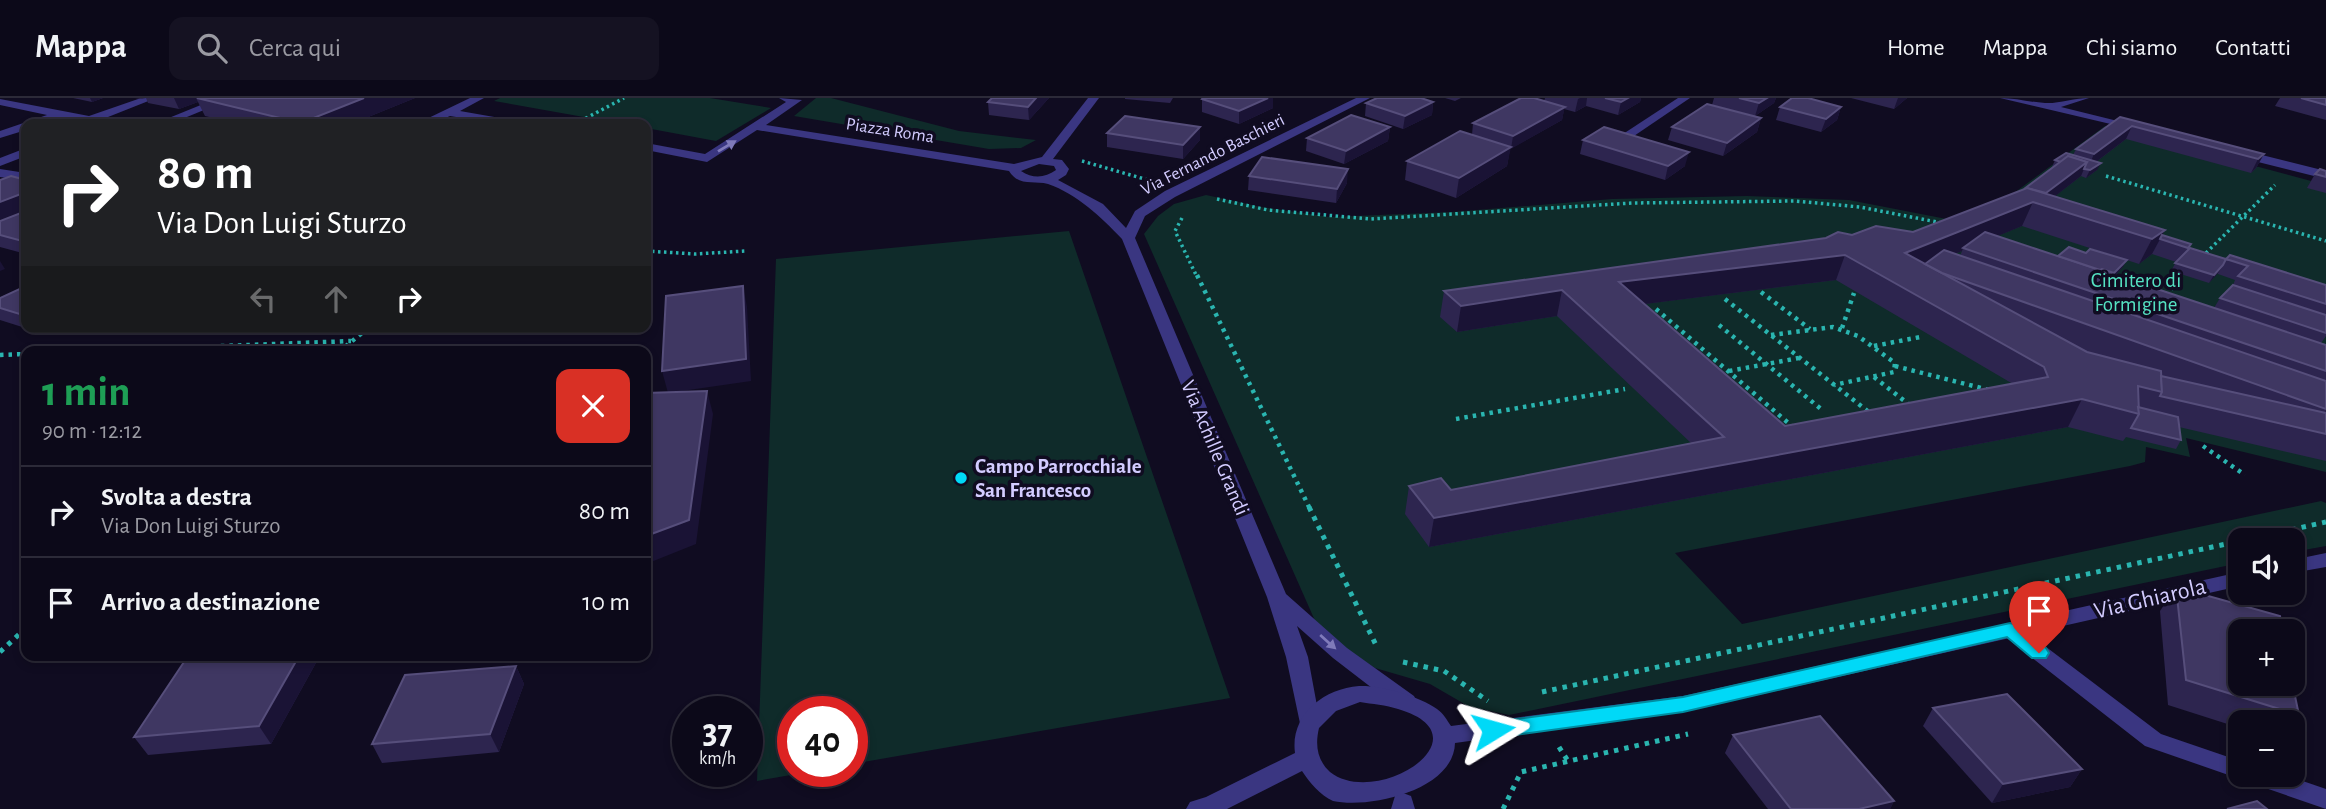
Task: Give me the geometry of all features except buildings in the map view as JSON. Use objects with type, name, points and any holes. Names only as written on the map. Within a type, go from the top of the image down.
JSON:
[{"type":"street","points":[[110,119],[151,98]]},
{"type":"street","points":[[173,119],[228,98]]},
{"type":"street","points":[[433,119],[479,98]]},
{"type":"street","points":[[651,148],[707,158],[796,100],[784,98]]},
{"type":"street","points":[[1046,160],[1094,98]]},
{"type":"street","name":"Via Fernando Baschieri","points":[[1128,238],[1140,214],[1170,194],[1365,98]]},
{"type":"street","points":[[1627,136],[1685,98]]},
{"type":"street","points":[[2005,98],[2154,132]]},
{"type":"street","points":[[2048,107],[2084,98]]},
{"type":"street","points":[[0,102],[84,119]]},
{"type":"street","points":[[449,112],[489,119]]},
{"type":"street","points":[[46,119],[61,114]]},
{"type":"street","name":"Piazza Roma","points":[[758,127],[1016,168]]},
{"type":"street","points":[[0,135],[21,128]]},
{"type":"street","points":[[2230,151],[2326,175]]},
{"type":"street","points":[[0,162],[21,154]]},
{"type":"street","points":[[1016,168],[1024,162],[1046,160],[1058,163],[1063,169],[1059,175],[1047,179]]},
{"type":"street","name":"Via Achille Grandi","points":[[1016,168],[1016,174],[1025,179],[1047,179],[1098,207],[1128,238],[1277,597],[1340,653],[1406,702]]},
{"type":"street","points":[[0,173],[21,178]]},
{"type":"street","points":[[2305,564],[2326,560]]},
{"type":"street","name":"Via Ghiarola","points":[[1442,736],[1683,704],[2228,582]]},
{"type":"street","points":[[1277,597],[1297,657],[1309,722]]},
{"type":"street","points":[[2010,630],[2153,740],[2228,766]]},
{"type":"street","points":[[1360,694],[1384,695],[1406,702],[1421,711],[1442,736],[1446,753],[1445,770],[1436,785],[1403,806],[1379,805],[1355,800],[1334,790],[1317,775],[1307,758],[1304,739],[1309,722],[1321,707],[1339,698],[1360,694]]},
{"type":"street","points":[[1198,809],[1211,806],[1307,758]]},
{"type":"street","points":[[2291,787],[2326,799]]},
{"type":"path","points":[[584,119],[624,98]]},
{"type":"path","points":[[1076,158],[1152,181]]},
{"type":"path","points":[[2106,176],[2326,240]]},
{"type":"path","points":[[2206,253],[2279,181]]},
{"type":"path","points":[[1207,196],[1255,210],[1338,220],[1451,216],[1631,204],[1763,201],[1848,205],[1943,223]]},
{"type":"path","points":[[1189,212],[1180,219],[1175,231],[1377,648]]},
{"type":"path","points":[[651,250],[695,254],[746,251]]},
{"type":"path","points":[[2157,303],[2183,277]]},
{"type":"path","points":[[1761,292],[1811,330]]},
{"type":"path","points":[[1842,328],[1854,293]]},
{"type":"path","points":[[1725,299],[1873,415]]},
{"type":"path","points":[[1656,309],[1795,428]]},
{"type":"path","points":[[1719,325],[1821,408]]},
{"type":"path","points":[[1771,335],[1842,328],[1874,346],[1895,363],[1894,372],[1834,385]]},
{"type":"path","points":[[346,346],[361,333]]},
{"type":"path","points":[[1874,346],[1920,337]]},
{"type":"path","points":[[222,346],[351,341]]},
{"type":"path","points":[[0,355],[21,354]]},
{"type":"path","points":[[1718,373],[1800,358]]},
{"type":"path","points":[[1895,366],[1993,391]]},
{"type":"path","points":[[1873,377],[1920,412]]},
{"type":"path","points":[[1456,418],[1625,389]]},
{"type":"path","points":[[2203,446],[2245,475]]},
{"type":"path","points":[[2299,528],[2326,522]]},
{"type":"path","points":[[1529,695],[2228,544]]},
{"type":"path","points":[[0,652],[21,633]]},
{"type":"path","points":[[1396,662],[1444,671],[1486,701],[1497,700]]},
{"type":"path","points":[[1503,809],[1521,772],[1568,761]]},
{"type":"green space","points":[[500,98],[710,98],[771,108],[716,141],[651,129],[651,119],[595,119],[494,101]]},
{"type":"green space","points":[[816,98],[831,98],[959,131],[1036,140],[1021,148],[989,149],[794,116]]},
{"type":"green space","name":"Cimitero di Formigine","points":[[2105,126],[2326,185],[2326,472],[2186,438],[2190,457],[2146,447],[2145,462],[2130,466],[1675,553],[1742,624],[2321,501],[2326,503],[2326,546],[2305,550],[2305,528],[2228,528],[2228,565],[1509,715],[1468,706],[1430,684],[1375,668],[1320,632],[1144,234],[1158,216],[1174,204],[1206,195],[1261,207],[1330,217],[1452,212],[1612,199],[1747,196],[1849,200],[1962,222],[1995,207]]},
{"type":"green space","name":"Campo Parrocchiale San Francesco","points":[[1069,231],[1230,698],[868,761],[868,696],[777,696],[777,777],[763,780],[763,696],[760,696],[776,259]]},
{"type":"place","name":"Campo Parrocchiale San Francesco","points":[[961,478]]},
{"type":"route","points":[[1493,730],[1683,704],[2010,630],[2039,653]]}]
